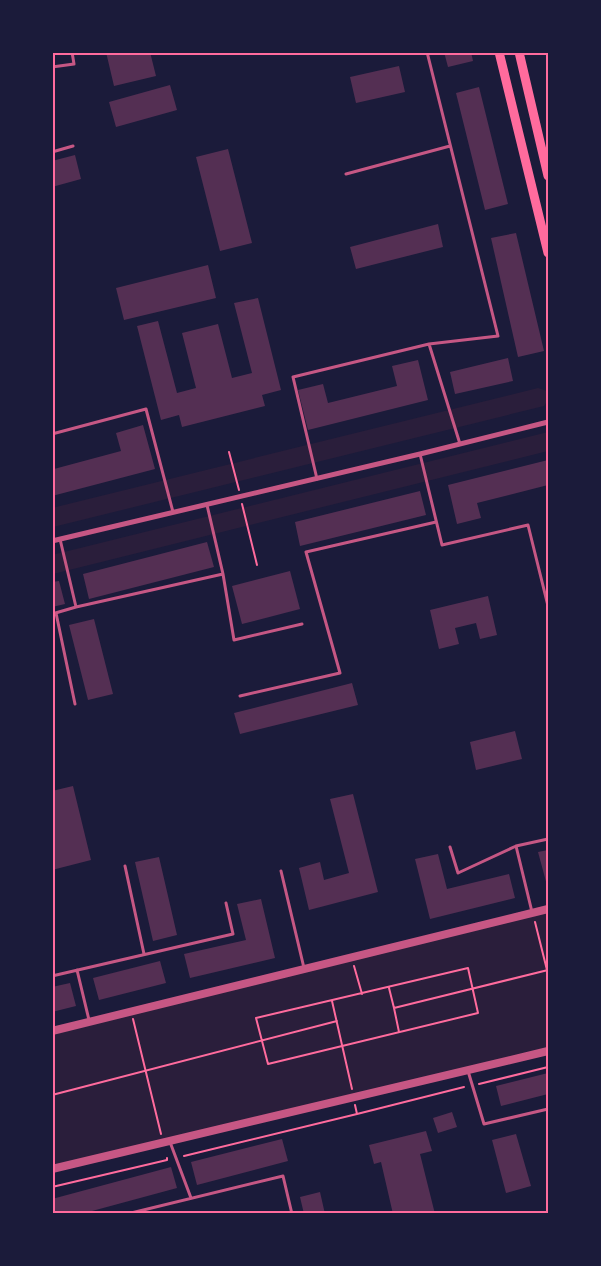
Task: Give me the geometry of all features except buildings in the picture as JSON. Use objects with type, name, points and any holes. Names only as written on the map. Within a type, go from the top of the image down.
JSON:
[{"type":"main road","points":[[499,52],[548,253]]},
{"type":"main road","points":[[519,52],[548,176]]},
{"type":"street","points":[[52,541],[317,479],[548,422]]},
{"type":"street","points":[[52,1031],[548,909]]},
{"type":"street","points":[[52,1169],[548,1050]]},
{"type":"lane","points":[[52,67],[74,64],[72,52]]},
{"type":"lane","points":[[317,479],[293,377],[429,344],[498,336],[427,52]]},
{"type":"lane","points":[[52,152],[73,146]]},
{"type":"lane","points":[[346,174],[450,146]]},
{"type":"lane","points":[[429,344],[460,444]]},
{"type":"lane","points":[[52,434],[146,409],[173,513]]},
{"type":"lane","points":[[420,454],[442,544],[528,525],[548,606]]},
{"type":"lane","points":[[207,505],[223,574],[234,640],[302,624]]},
{"type":"lane","points":[[240,696],[340,673],[306,552],[436,522]]},
{"type":"lane","points":[[60,539],[76,607]]},
{"type":"lane","points":[[75,704],[54,613],[223,574]]},
{"type":"lane","points":[[450,848],[458,874],[516,846],[548,839]]},
{"type":"lane","points":[[516,846],[533,912]]},
{"type":"lane","points":[[125,866],[144,954]]},
{"type":"lane","points":[[281,872],[304,969]]},
{"type":"lane","points":[[52,976],[233,934],[226,903]]},
{"type":"lane","points":[[77,970],[89,1022]]},
{"type":"lane","points":[[468,1070],[484,1124],[548,1109]]},
{"type":"lane","points":[[166,1142],[175,1158],[191,1198]]},
{"type":"lane","points":[[127,1214],[283,1176],[292,1214]]},
{"type":"path","points":[[229,452],[257,565]]},
{"type":"path","points":[[533,912],[548,974]]},
{"type":"path","points":[[352,957],[362,994]]},
{"type":"path","points":[[468,968],[478,1013],[268,1064],[256,1018],[362,994],[468,968]]},
{"type":"path","points":[[394,1008],[548,970]]},
{"type":"path","points":[[389,987],[400,1032]]},
{"type":"path","points":[[332,1001],[358,1114]]},
{"type":"path","points":[[52,1187],[167,1160],[166,1142],[131,1012]]},
{"type":"path","points":[[52,1096],[337,1022]]},
{"type":"path","points":[[175,1158],[548,1066]]},
{"type":"shaded area","points":[[538,388],[547,391],[548,400],[544,406],[53,527],[52,508]]},
{"type":"shaded area","points":[[548,432],[548,451],[53,574],[52,555]]},
{"type":"shaded area","points":[[548,909],[548,1050],[53,1169],[52,1031]]}]
